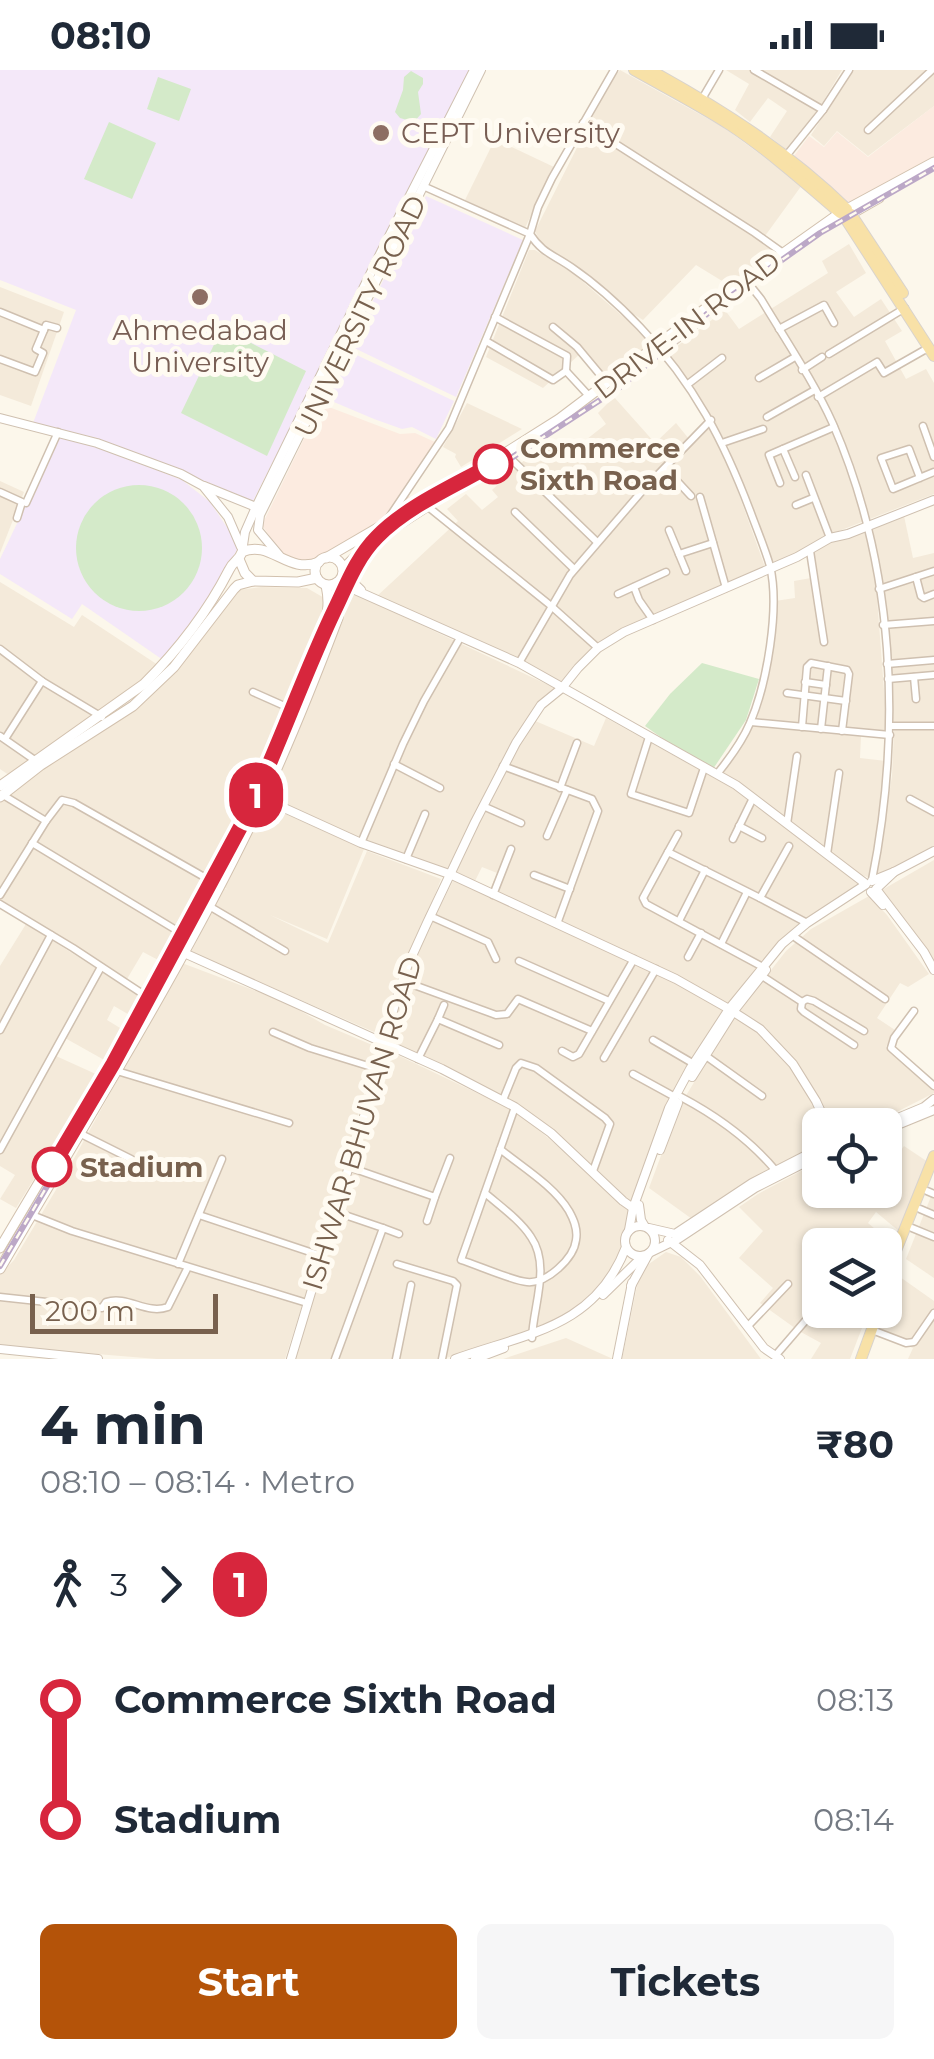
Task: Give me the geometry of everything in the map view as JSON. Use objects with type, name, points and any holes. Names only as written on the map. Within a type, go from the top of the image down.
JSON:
[{"type":"main road","points":[[634,70],[753,141],[846,214],[932,348]]},
{"type":"main road","points":[[650,70],[702,99],[786,156],[846,214],[932,348]]},
{"type":"main road","points":[[846,214],[934,165]]},
{"type":"main road","name":"DRIVE-IN ROAD","points":[[337,579],[366,546],[562,424],[783,253],[846,214]]},
{"type":"main road","name":"DRIVE-IN ROAD","points":[[323,560],[494,460],[590,397],[846,214]]},
{"type":"main road","points":[[1,793],[144,684],[206,610],[241,556],[257,548],[304,567],[335,559],[338,618],[258,797],[215,883],[181,933],[178,951]]},
{"type":"main road","points":[[241,556],[245,573],[252,581]]},
{"type":"main road","points":[[317,578],[316,570],[323,560]]},
{"type":"main road","points":[[38,763],[133,706],[174,668],[234,588],[252,581],[337,579]]},
{"type":"main road","points":[[258,797],[328,613],[337,579]]},
{"type":"main road","points":[[0,1269],[3,1251],[208,906],[215,883]]},
{"type":"main road","points":[[3,1251],[32,1215],[60,1158],[80,1134],[117,1071],[151,999]]},
{"type":"main road","points":[[902,1236],[934,1156]]},
{"type":"main road","points":[[902,1253],[931,1192],[934,1174]]},
{"type":"main road","points":[[858,1359],[869,1328]]},
{"type":"main road","points":[[858,1359],[872,1330]]},
{"type":"street","name":"UNIVERSITY ROAD","points":[[241,556],[245,532],[256,507],[478,70]]},
{"type":"street","points":[[384,524],[449,428],[538,207],[614,70]]},
{"type":"street","points":[[702,99],[720,70]]},
{"type":"street","points":[[754,70],[823,110]]},
{"type":"street","points":[[786,156],[849,70]]},
{"type":"street","points":[[868,130],[932,70]]},
{"type":"street","points":[[583,123],[783,253]]},
{"type":"street","name":"UNIVERSITY ROAD","points":[[281,558],[258,530],[260,514],[420,185]]},
{"type":"street","points":[[420,185],[530,234],[538,247],[572,268],[624,310],[688,384],[711,420],[770,568],[772,606],[768,661],[751,722],[735,752],[717,774]]},
{"type":"street","points":[[749,284],[761,298],[834,427],[868,526],[883,626],[890,731],[888,774],[870,887],[934,978]]},
{"type":"street","points":[[779,329],[824,305],[834,323]]},
{"type":"street","points":[[802,370],[905,308]]},
{"type":"street","points":[[0,314],[44,330]]},
{"type":"street","points":[[495,316],[567,356],[566,371],[590,397]]},
{"type":"street","points":[[0,359],[34,372],[46,354],[36,349],[46,325],[56,328]]},
{"type":"street","points":[[552,327],[577,347],[608,384]]},
{"type":"street","points":[[486,340],[553,380],[566,371]]},
{"type":"street","points":[[767,417],[877,362],[884,374],[932,348]]},
{"type":"street","points":[[759,378],[795,357]]},
{"type":"street","points":[[688,384],[722,358]]},
{"type":"street","points":[[0,418],[58,432],[148,462],[256,507]]},
{"type":"street","points":[[519,663],[574,569],[711,420]]},
{"type":"street","points":[[923,426],[934,457]]},
{"type":"street","points":[[780,483],[769,455],[834,427]]},
{"type":"street","points":[[722,443],[763,429]]},
{"type":"street","points":[[26,504],[58,432]]},
{"type":"street","points":[[783,449],[795,477]]},
{"type":"street","points":[[920,478],[909,449],[881,458],[893,489],[920,478],[934,472]]},
{"type":"street","points":[[510,457],[597,542]]},
{"type":"street","points":[[664,468],[696,497],[726,588]]},
{"type":"street","points":[[806,475],[830,538]]},
{"type":"street","points":[[203,486],[228,517],[237,534],[241,556]]},
{"type":"street","points":[[0,492],[22,502],[16,518]]},
{"type":"street","points":[[796,505],[814,498]]},
{"type":"street","name":"ISHWAR BHUVAN ROAD","points":[[291,1359],[403,981],[483,806],[542,705],[598,648],[624,632],[830,538],[934,500]]},
{"type":"street","points":[[427,506],[598,648]]},
{"type":"street","points":[[515,512],[574,569]]},
{"type":"street","points":[[668,530],[686,571]]},
{"type":"street","points":[[679,554],[713,543]]},
{"type":"street","points":[[810,550],[824,642]]},
{"type":"street","points":[[879,589],[934,571]]},
{"type":"street","points":[[618,594],[666,572]]},
{"type":"street","points":[[916,577],[921,596],[934,594]]},
{"type":"street","points":[[337,579],[368,597],[519,663],[717,774],[870,887],[924,952],[934,970]]},
{"type":"street","points":[[634,587],[653,620]]},
{"type":"street","points":[[883,626],[934,621]]},
{"type":"street","points":[[361,843],[424,701],[460,638]]},
{"type":"street","points":[[0,650],[42,682],[112,720]]},
{"type":"street","points":[[887,664],[934,660]]},
{"type":"street","points":[[802,727],[806,668],[811,664],[847,670],[849,674],[842,731]]},
{"type":"street","points":[[821,729],[828,666]]},
{"type":"street","points":[[888,679],[934,676]]},
{"type":"street","points":[[914,677],[916,699]]},
{"type":"street","points":[[38,763],[2,738],[42,682]]},
{"type":"street","points":[[805,682],[826,685]]},
{"type":"street","points":[[253,692],[289,708]]},
{"type":"street","points":[[787,693],[846,700]]},
{"type":"street","points":[[751,722],[842,731],[934,726]]},
{"type":"street","points":[[649,738],[631,794],[689,813],[704,768]]},
{"type":"street","points":[[547,836],[576,743]]},
{"type":"street","points":[[787,825],[797,756]]},
{"type":"street","points":[[394,764],[440,788]]},
{"type":"street","points":[[504,766],[592,799],[598,810],[556,925]]},
{"type":"street","points":[[827,854],[839,773]]},
{"type":"street","points":[[1,793],[46,821]]},
{"type":"street","points":[[258,797],[361,843],[452,874],[656,970],[678,975],[760,1029],[793,1064],[819,1108]]},
{"type":"street","points":[[732,839],[752,798]]},
{"type":"street","points":[[910,799],[934,812]]},
{"type":"street","points":[[0,896],[62,800],[215,883]]},
{"type":"street","points":[[483,806],[521,823]]},
{"type":"street","points":[[406,859],[425,814]]},
{"type":"street","points":[[739,826],[762,838]]},
{"type":"street","points":[[678,834],[644,902],[763,971],[802,1002]]},
{"type":"street","points":[[32,844],[181,933]]},
{"type":"street","points":[[760,898],[790,846]]},
{"type":"street","points":[[493,895],[512,849]]},
{"type":"street","points":[[763,971],[809,927],[934,851]]},
{"type":"street","points":[[668,852],[808,923]]},
{"type":"street","points":[[679,922],[704,870]]},
{"type":"street","points":[[534,876],[570,889]]},
{"type":"street","points":[[678,1097],[694,1064],[782,944],[808,923],[870,887]]},
{"type":"street","points":[[720,944],[747,892]]},
{"type":"street","points":[[0,904],[151,999]]},
{"type":"street","points":[[208,906],[285,951]]},
{"type":"street","points":[[430,916],[488,942],[496,960]]},
{"type":"street","points":[[688,957],[700,933]]},
{"type":"street","points":[[0,1030],[51,935]]},
{"type":"street","points":[[796,938],[885,999]]},
{"type":"street","points":[[178,951],[515,1106],[593,1170],[636,1209],[641,1220],[667,1245],[689,1260],[761,1351],[776,1358]]},
{"type":"street","points":[[562,1051],[573,1056],[579,1054],[634,959]]},
{"type":"street","points":[[519,961],[609,1001]]},
{"type":"street","points":[[0,1150],[101,967]]},
{"type":"street","points":[[604,1058],[656,970]]},
{"type":"street","points":[[403,981],[496,1015],[507,1014],[518,999],[592,1031]]},
{"type":"street","points":[[802,1002],[814,1000],[864,1030]]},
{"type":"street","points":[[802,1002],[804,1012],[854,1046]]},
{"type":"street","points":[[418,1059],[444,1005]]},
{"type":"street","points":[[475,1359],[576,1314],[596,1298],[620,1263],[669,1108],[706,1056],[731,1011]]},
{"type":"street","points":[[914,1011],[891,1048],[934,1086]]},
{"type":"street","points":[[438,1019],[499,1044]]},
{"type":"street","points":[[273,1032],[378,1069]]},
{"type":"street","points":[[653,1040],[694,1064]]},
{"type":"street","points":[[706,1056],[762,1096]]},
{"type":"street","points":[[502,1100],[516,1068],[525,1063],[605,1118],[610,1124],[593,1170]]},
{"type":"street","points":[[117,1071],[290,1123]]},
{"type":"street","points":[[633,1074],[694,1103],[742,1138],[776,1171]]},
{"type":"street","points":[[902,1117],[934,1099]]},
{"type":"street","points":[[500,1149],[555,1194],[576,1225],[576,1243],[564,1264],[546,1277],[528,1283],[461,1260],[515,1106]]},
{"type":"street","points":[[902,1121],[934,1110]]},
{"type":"street","points":[[80,1134],[130,1159]]},
{"type":"street","points":[[428,1221],[450,1158]]},
{"type":"street","points":[[178,1264],[222,1159]]},
{"type":"street","points":[[629,1230],[636,1225],[675,1234],[776,1171],[802,1160]]},
{"type":"street","points":[[455,1359],[568,1323],[646,1255],[802,1162]]},
{"type":"street","points":[[349,1167],[435,1197]]},
{"type":"street","points":[[485,1193],[529,1233],[538,1248],[539,1280],[531,1336]]},
{"type":"street","points":[[920,1209],[934,1214]]},
{"type":"street","points":[[336,1212],[398,1234]]},
{"type":"street","points":[[32,1215],[72,1231],[307,1303]]},
{"type":"street","points":[[198,1216],[322,1256]]},
{"type":"street","points":[[335,1359],[383,1228]]},
{"type":"street","points":[[617,1359],[631,1286],[654,1244],[650,1228]]},
{"type":"street","points":[[912,1228],[934,1236]]},
{"type":"street","points":[[667,1245],[700,1265],[776,1358]]},
{"type":"street","points":[[626,1247],[631,1253],[646,1255]]},
{"type":"street","points":[[396,1264],[457,1285],[442,1359]]},
{"type":"street","points":[[0,1298],[102,1308],[114,1299],[156,1312],[168,1307],[188,1268]]},
{"type":"street","points":[[748,1326],[788,1284]]},
{"type":"street","points":[[396,1359],[411,1285]]},
{"type":"street","points":[[872,1330],[906,1343],[914,1342],[934,1313]]},
{"type":"street","points":[[776,1358],[802,1326]]},
{"type":"street","points":[[0,1349],[24,1356],[98,1359]]},
{"type":"shaded area","name":"Ahmedabad University","points":[[0,70],[470,70],[253,501],[97,438],[33,423],[76,310],[0,280]]},
{"type":"shaded area","points":[[620,70],[723,127],[802,185],[765,236],[781,250],[727,284],[696,265],[643,320],[576,266],[542,245],[535,231],[609,84]]},
{"type":"shaded area","points":[[726,70],[842,70],[787,150],[770,137],[787,111],[768,98],[750,122],[735,110],[749,84]]},
{"type":"shaded area","points":[[853,70],[934,70],[934,106],[868,156],[837,131],[824,146],[811,135]]},
{"type":"shaded area","points":[[934,106],[934,156],[848,203],[794,156],[809,136],[824,147],[837,132],[868,157]]},
{"type":"shaded area","points":[[495,139],[554,167],[525,228],[465,200]]},
{"type":"shaded area","points":[[426,196],[523,240],[456,397],[350,346]]},
{"type":"shaded area","points":[[849,244],[866,273],[836,292],[854,317],[881,299],[902,331],[885,341],[906,379],[926,369],[934,383],[934,494],[826,536],[772,565],[728,446],[693,386],[668,353],[725,310],[739,329],[828,273],[822,261]]},
{"type":"shaded area","points":[[529,250],[574,274],[652,346],[607,381],[582,352],[543,388],[486,357]]},
{"type":"shaded area","points":[[0,287],[64,312],[31,406],[0,395]]},
{"type":"shaded area","points":[[346,350],[454,401],[436,439],[322,397]]},
{"type":"shaded area","points":[[614,397],[655,443],[676,423],[689,439],[706,421],[728,464],[765,567],[597,645],[561,682],[376,597],[458,521],[447,509],[466,494],[482,510],[498,497],[492,490],[529,456],[555,441],[580,464],[590,453],[582,443],[606,424],[598,413]]},
{"type":"shaded area","points":[[467,403],[522,429],[461,467],[456,454],[443,447]]},
{"type":"shaded area","points":[[321,404],[400,434],[415,433],[435,442],[405,489],[413,503],[301,563],[281,553],[262,525]]},
{"type":"shaded area","points":[[59,436],[91,444],[182,480],[210,502],[232,535],[237,550],[204,608],[163,660],[82,604],[72,619],[0,574],[0,559]]},
{"type":"shaded area","points":[[0,481],[24,492],[0,553]]},
{"type":"shaded area","points":[[904,516],[913,558],[934,553],[934,846],[876,877],[892,776],[894,730],[883,592],[873,529]]},
{"type":"shaded area","points":[[866,530],[875,571],[887,730],[887,737],[861,736],[860,758],[886,761],[870,878],[854,872],[720,774],[738,753],[765,688],[775,601],[795,598],[794,581],[811,578],[808,553],[831,540]]},
{"type":"shaded area","points":[[0,582],[74,627],[82,615],[158,665],[143,681],[9,775],[0,769]]},
{"type":"shaded area","points":[[307,588],[326,599],[324,614],[249,793],[162,962],[143,952],[127,979],[0,902],[0,802],[42,767],[134,710],[179,668],[238,590]]},
{"type":"shaded area","points":[[353,593],[555,688],[538,702],[512,741],[449,870],[400,854],[266,798]]},
{"type":"shaded area","points":[[606,718],[732,788],[861,885],[807,919],[728,1007],[490,890],[497,873],[482,867],[474,883],[455,873],[477,822],[533,720],[594,746]]},
{"type":"shaded area","points":[[265,805],[364,849],[327,939],[270,915],[328,943],[367,851],[441,879],[381,1035],[191,952],[224,888],[228,890],[224,887]]},
{"type":"shaded area","points":[[934,860],[934,963],[882,890]]},
{"type":"shaded area","points":[[454,879],[675,981],[725,1011],[690,1065],[632,1205],[553,1131],[515,1104],[482,1085],[386,1043],[409,968]]},
{"type":"shaded area","points":[[869,896],[887,915],[929,974],[908,987],[900,983],[877,1018],[895,1030],[886,1047],[934,1093],[902,1109],[802,1108],[802,1158],[692,1219],[649,1188],[679,1107],[734,1017],[786,951],[811,929]]},
{"type":"shaded area","points":[[26,924],[143,998],[133,1017],[114,1006],[107,1020],[125,1031],[106,1061],[65,1038],[56,1056],[98,1075],[16,1208],[0,1199],[15,1175],[0,1166],[0,966]]},
{"type":"shaded area","points":[[182,963],[285,1002],[325,1025],[377,1047],[327,1228],[285,1359],[157,1359],[0,1346],[0,1275],[14,1260],[66,1173]]},
{"type":"shaded area","points":[[387,1050],[517,1112],[630,1208],[621,1239],[623,1247],[607,1279],[593,1296],[543,1327],[443,1359],[295,1359]]},
{"type":"shaded area","points":[[904,1146],[928,1162],[902,1228],[895,1228],[876,1212],[868,1223],[874,1228],[802,1228],[802,1328],[862,1328],[850,1359],[811,1359],[821,1343],[760,1303],[773,1288],[739,1258],[763,1231],[739,1207],[802,1171],[802,1208],[902,1208]]},
{"type":"shaded area","points":[[934,1189],[934,1278],[906,1259]]},
{"type":"shaded area","points":[[666,1252],[681,1257],[700,1276],[761,1359],[622,1359],[639,1276]]},
{"type":"shaded area","points":[[902,1278],[934,1301],[934,1359],[908,1359],[913,1348],[876,1335],[879,1328],[902,1328]]},
{"type":"shaded area","points":[[566,1338],[613,1359],[503,1359]]},
{"type":"green space","points":[[411,71],[423,78],[418,92],[421,114],[414,122],[395,112],[404,77]]},
{"type":"green space","points":[[158,77],[191,89],[179,121],[147,109]]},
{"type":"green space","points":[[109,122],[156,143],[132,199],[84,179]]},
{"type":"green space","points":[[222,328],[306,371],[267,456],[181,413]]},
{"type":"green space","points":[[139,485],[163,490],[183,504],[197,524],[202,548],[197,572],[183,592],[163,606],[139,611],[115,606],[95,592],[81,572],[76,548],[81,524],[95,504],[115,490]]},
{"type":"green space","points":[[702,663],[759,679],[746,720],[713,769],[645,726]]},
{"type":"railway","points":[[0,1266],[118,1066],[233,857],[260,802],[327,638],[381,540],[405,521],[496,468],[620,387],[714,308],[820,233],[934,168]]},
{"type":"metro line","name":"1","points":[[52,1167],[113,1064],[255,799],[322,636],[365,551],[402,516],[493,464]]},
{"type":"place","name":"CEPT University","points":[[381,133]]},
{"type":"place","name":"Ahmedabad University","points":[[200,297]]},
{"type":"place","name":"Commerce Sixth Road","points":[[493,464]]},
{"type":"place","name":"Stadium","points":[[52,1167]]}]
